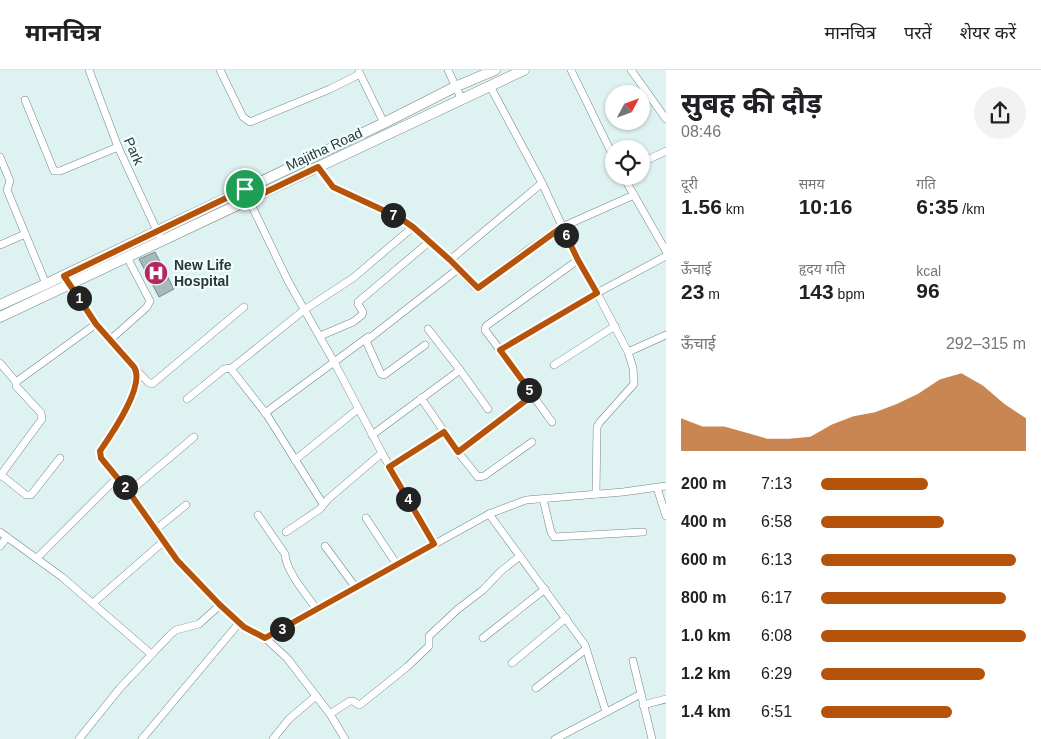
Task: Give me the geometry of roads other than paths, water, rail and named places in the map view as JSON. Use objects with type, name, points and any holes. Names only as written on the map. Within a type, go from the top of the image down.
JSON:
[{"type":"main road","name":"Majitha Road","points":[[0,317],[67,280],[159,236],[245,189],[384,123],[456,86],[495,70]]},
{"type":"main road","name":"Majitha Road","points":[[0,305],[46,284],[67,280],[127,257],[159,236],[249,200],[524,70]]},
{"type":"street","name":"Park","points":[[89,70],[118,147],[159,236]]},
{"type":"street","points":[[220,70],[243,117],[250,122],[330,89],[359,72],[384,123]]},
{"type":"street","points":[[448,70],[462,100]]},
{"type":"street","points":[[571,70],[605,140]]},
{"type":"street","points":[[631,70],[666,120]]},
{"type":"street","points":[[490,86],[542,182],[578,260],[628,352],[633,368],[634,384],[597,427],[596,494]]},
{"type":"street","points":[[26,100],[54,171],[60,171],[118,147]]},
{"type":"street","points":[[650,159],[666,151]]},
{"type":"street","points":[[0,157],[10,181],[7,190],[46,284]]},
{"type":"street","points":[[318,167],[333,187],[400,218],[413,227],[450,260],[475,287],[479,288],[562,227],[634,195]]},
{"type":"street","points":[[450,260],[542,182]]},
{"type":"street","points":[[628,185],[666,250]]},
{"type":"street","points":[[245,189],[284,274],[320,336],[389,467],[434,544]]},
{"type":"street","points":[[187,399],[224,369],[231,369],[304,310],[353,278],[413,227]]},
{"type":"street","points":[[0,245],[25,234]]},
{"type":"street","points":[[320,336],[352,322],[362,315],[363,312],[358,302],[429,242]]},
{"type":"street","points":[[500,350],[597,293],[666,256]]},
{"type":"street","points":[[110,340],[147,307],[150,301],[127,257]]},
{"type":"street","points":[[552,422],[485,330],[486,326],[578,260]]},
{"type":"street","points":[[266,414],[458,269]]},
{"type":"street","points":[[67,280],[96,324],[148,382],[152,384],[244,307]]},
{"type":"street","points":[[425,345],[384,375],[381,374],[366,342],[430,290]]},
{"type":"street","points":[[16,382],[96,324]]},
{"type":"street","points":[[554,365],[615,326]]},
{"type":"street","points":[[428,330],[488,408]]},
{"type":"street","points":[[628,352],[666,335]]},
{"type":"street","points":[[0,363],[16,382],[16,386],[41,413],[42,419],[0,475],[30,496],[60,458]]},
{"type":"street","points":[[231,369],[266,414],[324,504]]},
{"type":"street","points":[[137,370],[137,382],[125,412],[100,451],[101,458],[129,492],[177,560],[239,622],[251,632],[265,638],[287,658],[330,714],[345,739]]},
{"type":"street","points":[[372,435],[460,370]]},
{"type":"street","points":[[458,452],[533,395]]},
{"type":"street","points":[[421,398],[475,475],[480,477],[532,442]]},
{"type":"street","points":[[294,460],[358,409]]},
{"type":"street","points":[[389,467],[444,432]]},
{"type":"street","points":[[129,492],[194,437]]},
{"type":"street","points":[[286,532],[317,511],[382,453]]},
{"type":"street","points":[[37,558],[117,478]]},
{"type":"street","points":[[265,638],[489,514],[519,502],[666,486]]},
{"type":"street","points":[[657,488],[666,516]]},
{"type":"street","points":[[543,499],[554,537],[643,532]]},
{"type":"street","points":[[155,530],[186,505]]},
{"type":"street","points":[[489,514],[566,618],[586,649],[606,712]]},
{"type":"street","points":[[258,515],[285,554],[285,561],[302,589],[318,610]]},
{"type":"street","points":[[366,518],[397,565]]},
{"type":"street","points":[[0,532],[93,602],[151,654]]},
{"type":"street","points":[[0,546],[7,537]]},
{"type":"street","points":[[93,602],[163,542]]},
{"type":"street","points":[[325,546],[356,588]]},
{"type":"street","points":[[330,714],[350,701],[359,705],[362,704],[401,672],[429,646],[429,637],[440,625],[520,556]]},
{"type":"street","points":[[483,638],[545,589]]},
{"type":"street","points":[[79,739],[114,694],[173,632],[199,624],[220,605]]},
{"type":"street","points":[[512,663],[566,618]]},
{"type":"street","points":[[142,739],[239,622]]},
{"type":"street","points":[[536,688],[586,649]]},
{"type":"street","points":[[633,661],[652,739]]},
{"type":"street","points":[[555,739],[641,694]]},
{"type":"street","points":[[273,739],[289,719],[316,696]]},
{"type":"street","points":[[643,705],[666,699]]},
{"type":"place","name":"New Life Hospital","points":[[156,273]]}]
